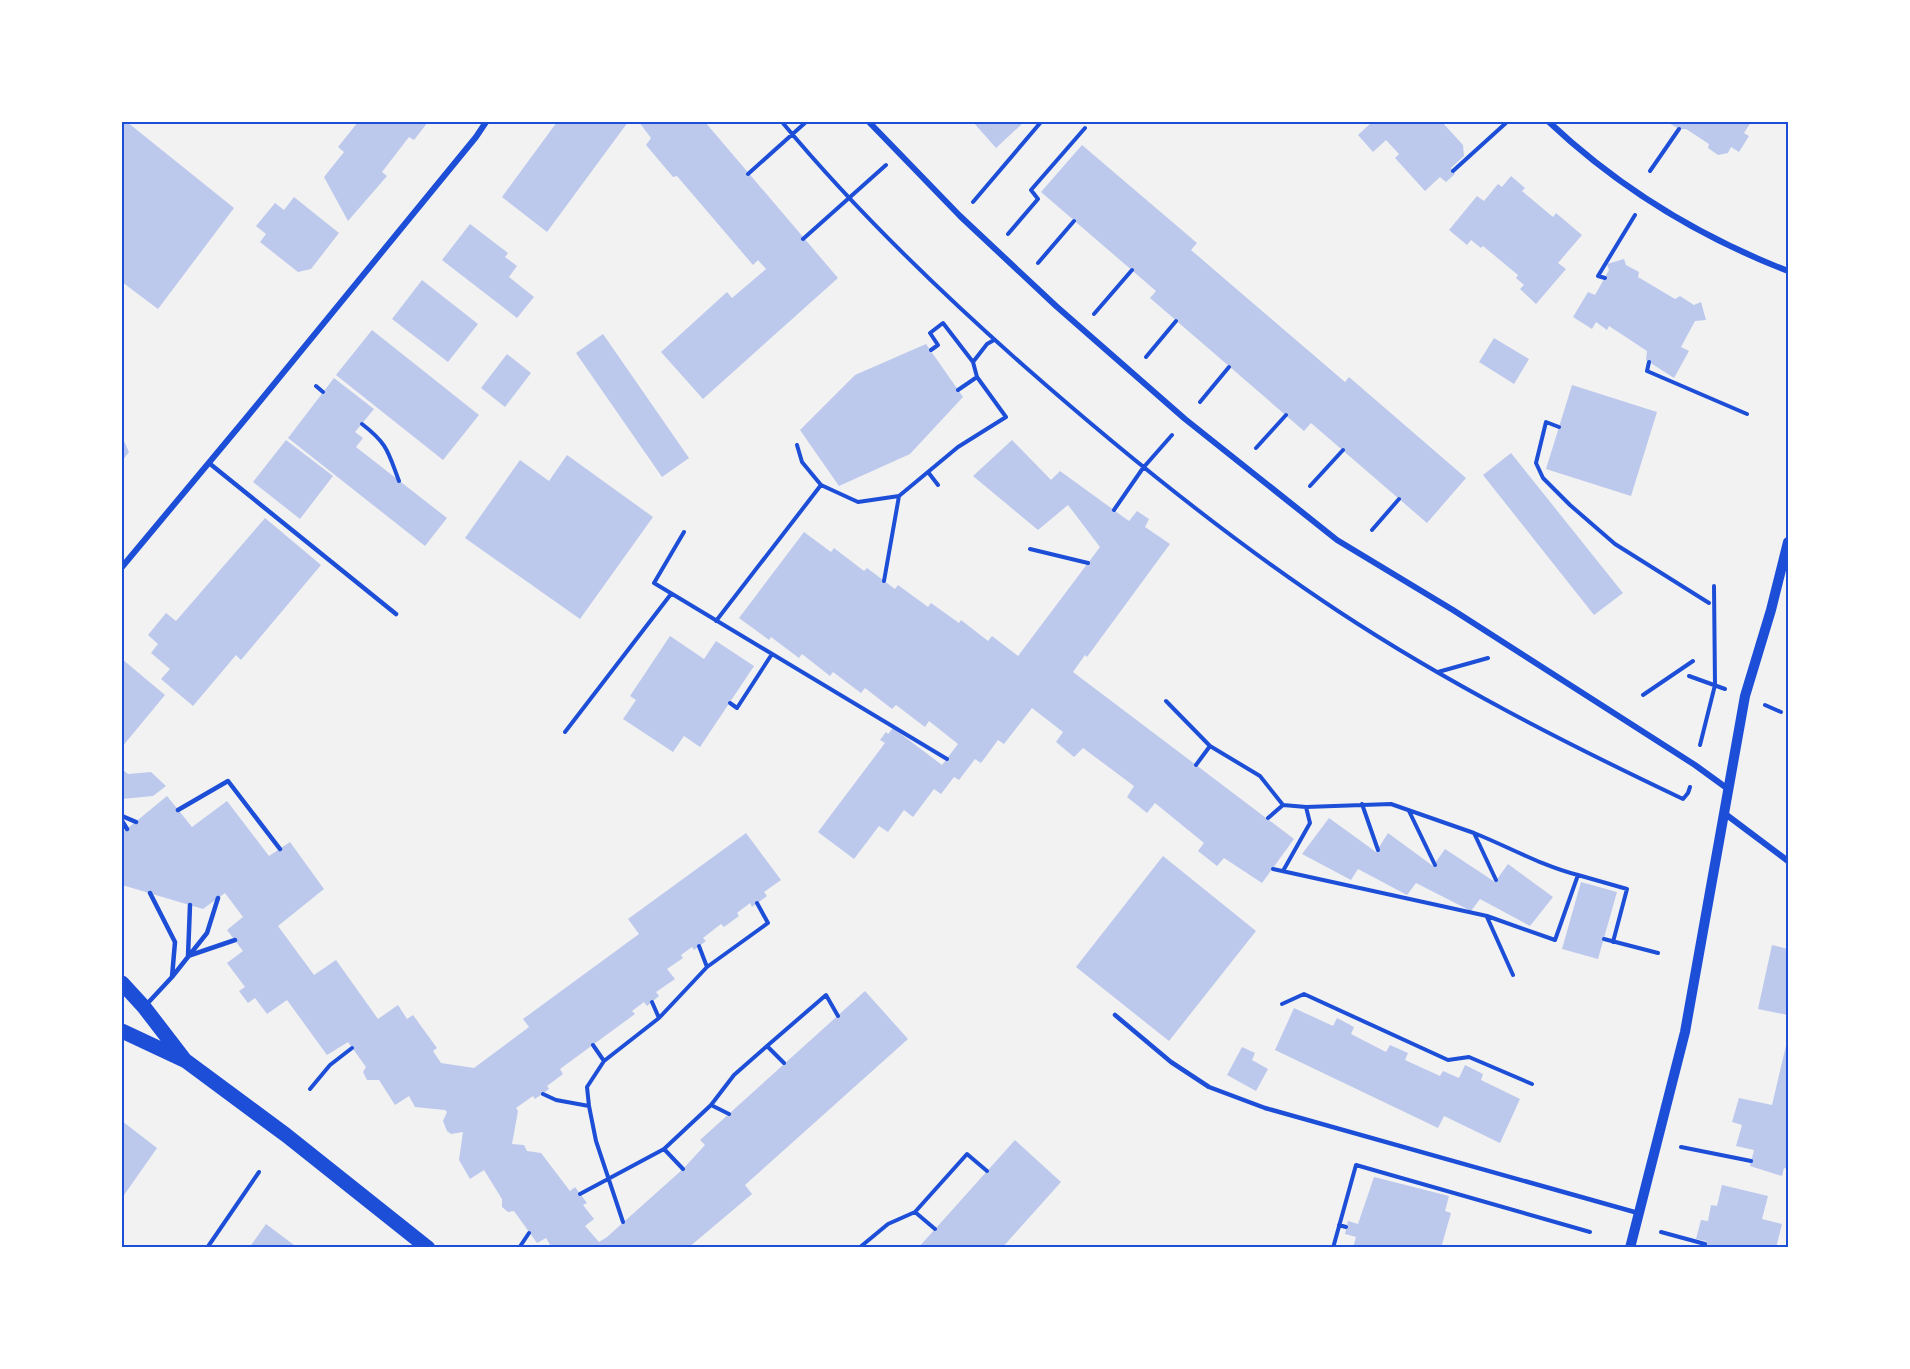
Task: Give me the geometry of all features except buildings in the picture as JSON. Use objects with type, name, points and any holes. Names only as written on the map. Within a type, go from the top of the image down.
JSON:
[{"type":"main road","points":[[122,983],[186,1061]]},
{"type":"main road","points":[[122,1030],[186,1061],[285,1134],[428,1248]]},
{"type":"street","points":[[122,567],[486,122]]},
{"type":"street","points":[[869,122],[960,216],[1056,306],[1185,419],[1337,540],[1453,610],[1695,765],[1728,789]]},
{"type":"street","points":[[1549,122],[1626,184],[1690,226],[1735,250],[1788,271]]},
{"type":"street","points":[[1630,1248],[1684,1032],[1745,696],[1771,610],[1788,542]]},
{"type":"street","points":[[1724,813],[1788,861]]},
{"type":"lane","points":[[209,463],[396,614]]},
{"type":"lane","points":[[178,810],[228,781],[280,849]]},
{"type":"lane","points":[[122,816],[136,822]]},
{"type":"lane","points":[[122,821],[127,829]]},
{"type":"lane","points":[[150,893],[175,942],[172,977]]},
{"type":"lane","points":[[144,1008],[207,933],[218,898]]},
{"type":"lane","points":[[188,956],[190,905]]},
{"type":"lane","points":[[188,956],[235,940]]},
{"type":"lane","points":[[1115,1014],[1171,1062],[1209,1088],[1266,1108],[1638,1213]]},
{"type":"path","points":[[782,122],[848,198],[908,260],[994,340],[1095,429],[1236,539],[1338,611],[1437,672],[1594,756],[1683,800],[1688,793],[1715,685],[1714,586]]},
{"type":"path","points":[[748,174],[806,122]]},
{"type":"path","points":[[960,216],[1041,122]]},
{"type":"path","points":[[1453,171],[1507,122]]},
{"type":"path","points":[[1008,235],[1038,199],[1031,190],[1085,128]]},
{"type":"path","points":[[1650,171],[1679,129]]},
{"type":"path","points":[[803,239],[899,154]]},
{"type":"path","points":[[1605,278],[1598,276],[1635,214]]},
{"type":"path","points":[[1037,263],[1074,220]]},
{"type":"path","points":[[1093,315],[1132,270]]},
{"type":"path","points":[[1146,357],[1176,321]]},
{"type":"path","points":[[797,445],[802,462],[821,484],[858,502],[899,496],[958,447],[1006,417],[977,377],[973,362],[943,323],[930,333],[938,345],[931,350]]},
{"type":"path","points":[[973,362],[987,344],[994,340]]},
{"type":"path","points":[[1649,362],[1647,372],[1747,414]]},
{"type":"path","points":[[1200,402],[1229,367]]},
{"type":"path","points":[[958,390],[977,377]]},
{"type":"path","points":[[316,386],[323,392]]},
{"type":"path","points":[[1256,448],[1286,415]]},
{"type":"path","points":[[1114,510],[1143,468],[1185,419]]},
{"type":"path","points":[[1559,427],[1546,422],[1536,463],[1543,478],[1570,506],[1615,544],[1709,603]]},
{"type":"path","points":[[362,424],[380,438],[399,481]]},
{"type":"path","points":[[1310,486],[1342,450]]},
{"type":"path","points":[[928,472],[938,485]]},
{"type":"path","points":[[716,621],[821,484]]},
{"type":"path","points":[[885,581],[899,496]]},
{"type":"path","points":[[1372,530],[1399,499]]},
{"type":"path","points":[[684,532],[654,583],[947,759]]},
{"type":"path","points":[[1030,549],[1088,563]]},
{"type":"path","points":[[565,732],[671,594]]},
{"type":"path","points":[[1437,672],[1515,650]]},
{"type":"path","points":[[730,703],[737,708],[772,654]]},
{"type":"path","points":[[1644,695],[1693,661]]},
{"type":"path","points":[[1689,676],[1715,685]]},
{"type":"path","points":[[1167,701],[1210,746],[1260,776],[1283,805]]},
{"type":"path","points":[[1196,765],[1210,746]]},
{"type":"path","points":[[1362,804],[1378,850]]},
{"type":"path","points":[[1268,818],[1283,805],[1306,807],[1390,804],[1474,833],[1556,869],[1627,889],[1613,942]]},
{"type":"path","points":[[1282,871],[1310,823],[1306,807]]},
{"type":"path","points":[[1409,811],[1435,865]]},
{"type":"path","points":[[1474,833],[1496,880]]},
{"type":"path","points":[[1273,869],[1487,916],[1555,940],[1578,875]]},
{"type":"path","points":[[623,1222],[596,1141],[587,1087],[604,1061],[659,1018],[707,966],[768,923],[757,903]]},
{"type":"path","points":[[1487,916],[1513,975]]},
{"type":"path","points":[[1604,939],[1658,953]]},
{"type":"path","points":[[699,946],[707,966]]},
{"type":"path","points":[[1282,1004],[1304,994],[1448,1060],[1469,1057],[1532,1084]]},
{"type":"path","points":[[580,1194],[664,1149],[711,1105],[734,1075],[826,995],[838,1016]]},
{"type":"path","points":[[652,1002],[659,1018]]},
{"type":"path","points":[[593,1045],[604,1061]]},
{"type":"path","points":[[767,1046],[784,1063]]},
{"type":"path","points":[[310,1089],[330,1065],[352,1048]]},
{"type":"path","points":[[543,1094],[556,1100],[589,1106]]},
{"type":"path","points":[[711,1105],[729,1114]]},
{"type":"path","points":[[1682,1147],[1751,1161]]},
{"type":"path","points":[[664,1149],[683,1169]]},
{"type":"path","points":[[859,1248],[888,1224],[915,1212],[967,1154],[987,1171]]},
{"type":"path","points":[[1333,1248],[1356,1165],[1590,1232]]},
{"type":"path","points":[[207,1247],[259,1172]]},
{"type":"path","points":[[915,1212],[935,1229]]},
{"type":"path","points":[[1339,1225],[1346,1227]]},
{"type":"path","points":[[1661,1232],[1706,1244]]},
{"type":"path","points":[[519,1248],[529,1233]]}]
